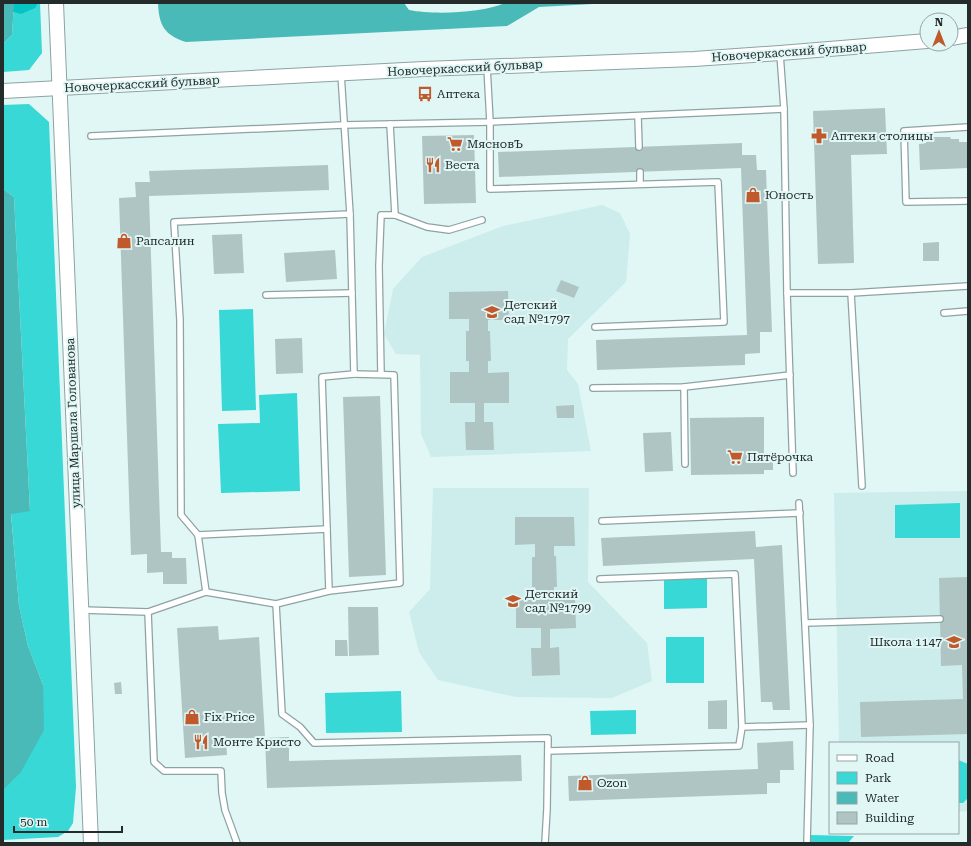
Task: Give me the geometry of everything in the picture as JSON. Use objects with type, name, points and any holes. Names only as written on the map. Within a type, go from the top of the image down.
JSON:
[{"type":"street","name":"улица Маршала Голованова","points":[[56,3],[91,843]]},
{"type":"street","name":"Новочеркасский бульвар","points":[[3,91],[487,67],[694,59],[780,54],[919,42]]},
{"type":"lane","points":[[780,54],[784,109],[787,294],[793,472]]},
{"type":"lane","points":[[487,67],[490,122],[490,189],[718,182],[724,322],[595,327]]},
{"type":"lane","points":[[341,74],[343,125],[350,214],[354,374]]},
{"type":"lane","points":[[92,136],[343,125],[490,122],[784,109]]},
{"type":"lane","points":[[638,116],[639,147]]},
{"type":"lane","points":[[390,124],[395,215]]},
{"type":"lane","points":[[968,127],[904,131],[906,202],[968,201]]},
{"type":"lane","points":[[640,172],[640,184]]},
{"type":"lane","points":[[206,592],[198,535],[181,515],[180,320],[174,222],[350,214]]},
{"type":"lane","points":[[381,374],[379,266],[381,215],[395,215],[427,227],[449,230],[482,220]]},
{"type":"lane","points":[[787,294],[851,293],[968,286]]},
{"type":"lane","points":[[266,295],[352,293]]},
{"type":"lane","points":[[851,293],[862,486]]},
{"type":"lane","points":[[944,313],[968,311]]},
{"type":"lane","points":[[81,610],[148,612],[206,592],[276,604],[329,591],[400,583],[394,375],[354,374],[322,377],[329,591]]},
{"type":"lane","points":[[593,388],[684,387],[790,375]]},
{"type":"lane","points":[[684,387],[685,464]]},
{"type":"lane","points":[[799,503],[810,725],[807,843]]},
{"type":"lane","points":[[602,521],[800,513]]},
{"type":"lane","points":[[198,535],[327,529]]},
{"type":"lane","points":[[548,751],[739,746],[742,727],[735,574],[600,579]]},
{"type":"lane","points":[[276,604],[282,714],[300,727],[314,743],[548,738],[548,809],[545,843]]},
{"type":"lane","points":[[148,612],[154,762],[164,771],[221,771],[222,793],[225,810],[237,843]]},
{"type":"lane","points":[[806,623],[940,619]]},
{"type":"lane","points":[[742,727],[810,725]]},
{"type":"shaded area","points":[[7,3],[38,3],[35,8],[21,14],[10,11]]},
{"type":"shaded area","name":"Детский сад №1797","points":[[602,205],[620,213],[630,234],[626,282],[568,339],[567,370],[578,384],[591,451],[431,457],[421,434],[420,355],[396,354],[384,334],[393,289],[422,257],[503,226]]},
{"type":"shaded area","name":"Детский сад №1799","points":[[433,488],[589,488],[588,582],[647,643],[652,681],[612,698],[516,697],[438,680],[419,652],[409,612],[430,589]]},
{"type":"shaded area","points":[[968,491],[968,811],[959,812],[959,742],[839,742],[834,493]]},
{"type":"green space","points":[[14,3],[40,3],[42,53],[29,70],[3,72],[3,44],[12,35]]},
{"type":"green space","points":[[29,104],[49,122],[76,787],[73,823],[68,831],[58,837],[3,840],[3,790],[43,685],[28,646],[19,606],[11,513],[30,510],[14,197],[3,189],[3,105]]},
{"type":"green space","points":[[253,309],[256,410],[222,411],[219,310]]},
{"type":"green space","points":[[297,393],[300,491],[221,493],[218,424],[260,423],[259,395]]},
{"type":"green space","points":[[960,503],[960,538],[895,538],[895,505]]},
{"type":"green space","points":[[664,579],[707,579],[707,608],[664,609]]},
{"type":"green space","points":[[666,637],[704,637],[704,683],[666,683]]},
{"type":"green space","points":[[401,691],[402,732],[326,733],[325,693]]},
{"type":"green space","points":[[636,710],[636,734],[591,735],[590,711]]},
{"type":"green space","points":[[959,760],[968,764],[968,798],[963,803],[959,803]]},
{"type":"green space","points":[[810,835],[854,836],[848,843],[810,843]]},
{"type":"water","points":[[3,3],[14,3],[12,35],[3,44]]},
{"type":"water","points":[[158,3],[404,3],[409,10],[444,13],[484,9],[505,3],[611,3],[539,7],[507,26],[186,42],[172,36],[164,28],[161,23]]},
{"type":"water","points":[[3,189],[14,197],[30,511],[11,514],[19,606],[28,646],[43,685],[44,730],[21,772],[3,790]]},
{"type":"building","points":[[885,108],[887,154],[851,155],[854,263],[818,264],[813,111]]},
{"type":"building","points":[[474,135],[476,203],[424,204],[422,136]]},
{"type":"building","points":[[933,137],[950,137],[951,139],[959,139],[959,142],[968,142],[968,168],[920,170],[919,144],[926,143],[926,140],[933,140]]},
{"type":"building","points":[[742,143],[742,155],[756,155],[757,170],[766,170],[772,332],[760,332],[760,353],[745,354],[745,365],[597,370],[596,340],[747,335],[741,168],[499,177],[498,152]]},
{"type":"building","points":[[328,165],[329,190],[149,196],[161,552],[172,552],[172,558],[186,558],[187,584],[163,584],[163,572],[147,573],[147,554],[131,555],[119,198],[136,197],[135,182],[150,182],[149,171]]},
{"type":"building","points":[[242,234],[244,273],[214,274],[212,235]]},
{"type":"building","points":[[939,242],[939,261],[923,261],[923,243]]},
{"type":"building","points":[[335,250],[337,279],[286,282],[284,253]]},
{"type":"building","points":[[561,280],[579,287],[574,298],[556,291]]},
{"type":"building","points":[[508,291],[509,320],[488,320],[491,361],[488,361],[488,373],[509,372],[509,403],[484,403],[484,422],[493,422],[494,450],[466,450],[465,422],[475,422],[475,403],[450,403],[450,372],[469,372],[469,361],[466,361],[466,331],[469,331],[469,319],[449,319],[449,292]]},
{"type":"building","points":[[302,338],[303,373],[276,374],[275,339]]},
{"type":"building","points":[[380,396],[386,575],[349,577],[343,397]]},
{"type":"building","points":[[574,405],[574,418],[557,418],[556,406]]},
{"type":"building","points":[[764,417],[764,460],[773,460],[773,470],[764,470],[764,474],[691,475],[690,418]]},
{"type":"building","points":[[671,432],[673,471],[645,472],[643,433]]},
{"type":"building","points":[[515,517],[574,517],[575,546],[554,546],[554,556],[556,556],[557,587],[554,587],[554,598],[575,598],[576,628],[550,629],[550,648],[559,647],[560,675],[532,676],[531,648],[541,648],[541,628],[516,628],[516,598],[535,598],[535,587],[532,587],[532,557],[535,557],[535,544],[515,545]]},
{"type":"building","points":[[755,531],[756,547],[782,545],[790,710],[773,710],[772,702],[761,702],[754,559],[603,566],[601,538]]},
{"type":"building","name":"Школа 1147","points":[[968,577],[968,734],[861,737],[860,702],[963,699],[962,665],[941,666],[939,578]]},
{"type":"building","points":[[348,607],[378,607],[379,655],[349,656]]},
{"type":"building","points":[[218,626],[219,640],[259,637],[265,737],[226,740],[227,755],[185,758],[177,628]]},
{"type":"building","points":[[335,640],[347,640],[348,656],[335,656]]},
{"type":"building","points":[[121,682],[122,694],[115,694],[114,683]]},
{"type":"building","points":[[727,700],[727,729],[708,729],[708,701]]},
{"type":"building","points":[[289,737],[289,761],[521,755],[522,781],[267,788],[265,738]]},
{"type":"building","points":[[793,741],[794,770],[780,770],[780,783],[767,783],[767,794],[569,801],[568,776],[758,769],[757,743]]},
{"type":"place","name":"Аптека","points":[[425,94]]},
{"type":"place","name":"Аптеки столицы","points":[[819,136]]},
{"type":"place","name":"МясновЪ","points":[[455,144]]},
{"type":"place","name":"Веста","points":[[433,165]]},
{"type":"place","name":"Юность","points":[[753,195]]},
{"type":"place","name":"Рапсалин","points":[[124,241]]},
{"type":"place","name":"Детский сад №1797","points":[[492,312]]},
{"type":"place","name":"Пятёрочка","points":[[735,457]]},
{"type":"place","name":"Детский сад №1799","points":[[513,601]]},
{"type":"place","name":"Школа 1147","points":[[954,642]]},
{"type":"place","name":"Fix Price","points":[[192,717]]},
{"type":"place","name":"Монте Кристо","points":[[201,742]]},
{"type":"place","name":"Ozon","points":[[585,783]]}]
